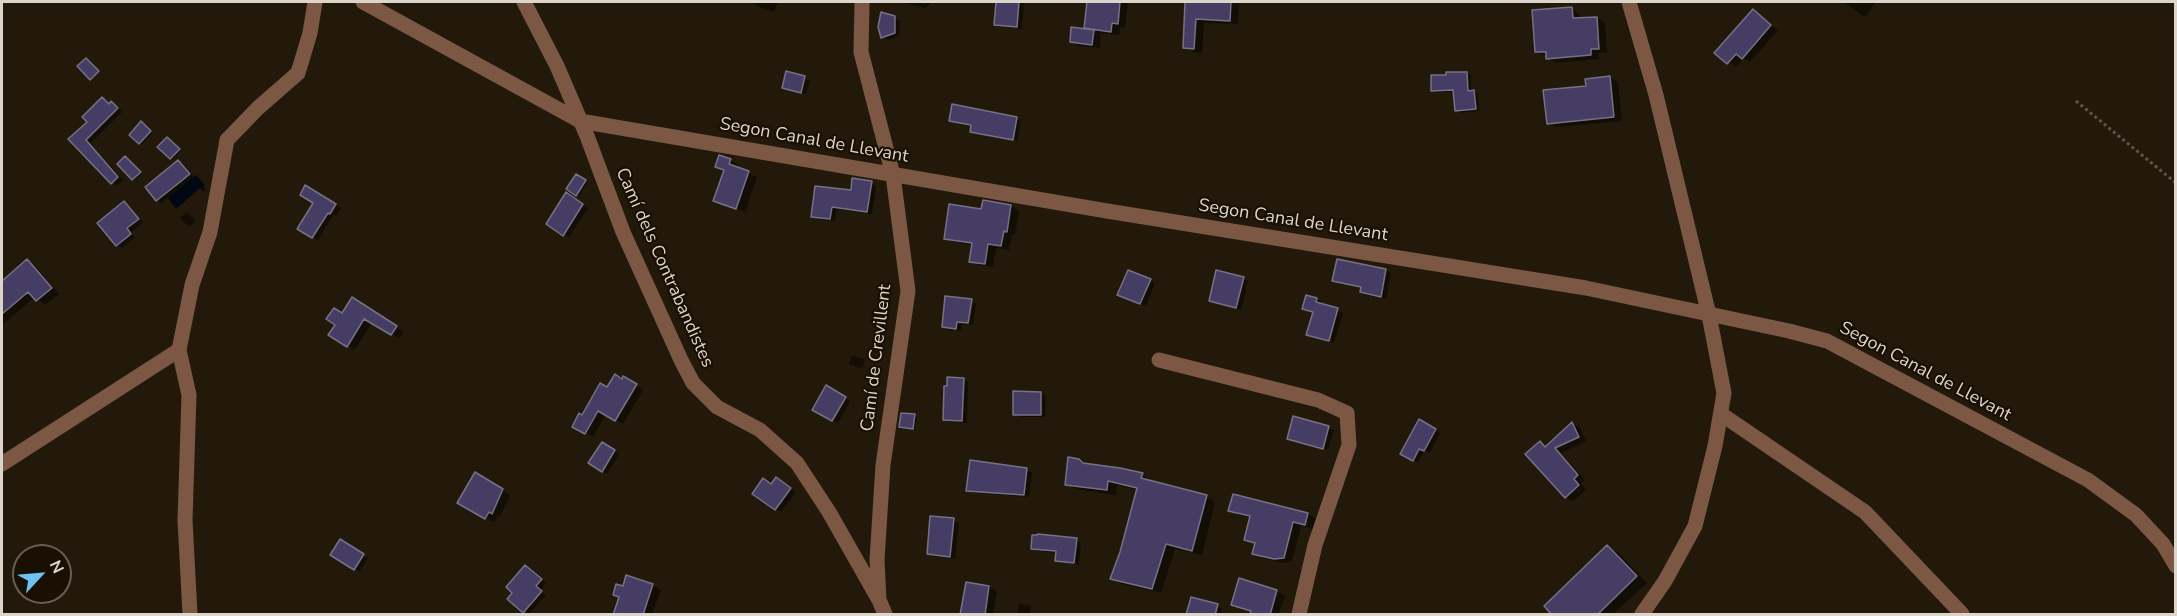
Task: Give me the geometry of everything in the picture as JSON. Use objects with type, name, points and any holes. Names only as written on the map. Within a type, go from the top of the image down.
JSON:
[{"type":"street","points":[[190,615],[185,520],[189,395],[179,350],[192,285],[210,232],[227,140],[258,108],[298,73],[310,33],[315,2]]},
{"type":"street","name":"Segon Canal de Llevant","points":[[363,2],[580,121],[892,175],[1586,288],[1827,341],[2088,480],[2136,515],[2163,544],[2175,566]]},
{"type":"street","name":"Camí dels Contrabandistes","points":[[524,2],[557,66],[623,232],[693,383],[717,407],[760,430],[797,463],[829,512],[882,608]]},
{"type":"street","name":"Camí de Crevillent","points":[[862,2],[861,52],[892,175],[908,291],[883,465],[877,560],[882,608]]},
{"type":"street","points":[[1629,2],[1656,95],[1709,315],[1724,393],[1715,446],[1695,526],[1665,581],[1642,615]]},
{"type":"street","points":[[2,464],[179,350]]},
{"type":"street","points":[[1159,360],[1318,400],[1347,413],[1349,445],[1315,545],[1299,615]]},
{"type":"street","points":[[1721,414],[1865,512],[1962,615]]},
{"type":"path","points":[[2076,101],[2175,183]]},
{"type":"shaded area","points":[[196,175],[205,185],[203,187],[206,190],[203,191],[200,188],[176,209],[168,198]]},
{"type":"building","points":[[996,2],[1019,2],[1017,27],[994,25]]},
{"type":"building","points":[[1087,2],[1120,2],[1118,24],[1112,23],[1111,32],[1084,28]]},
{"type":"building","points":[[1185,2],[1231,2],[1230,21],[1196,19],[1194,49],[1183,48]]},
{"type":"building","points":[[1572,7],[1573,18],[1597,17],[1599,49],[1591,49],[1591,55],[1546,59],[1546,52],[1535,52],[1532,10]]},
{"type":"building","points":[[1753,9],[1771,25],[1742,59],[1736,54],[1727,64],[1714,53]]},
{"type":"building","points":[[881,12],[895,16],[895,33],[881,38],[878,27]]},
{"type":"building","points":[[1071,27],[1094,30],[1092,45],[1070,42]]},
{"type":"building","points":[[86,58],[99,71],[90,80],[77,66]]},
{"type":"building","points":[[786,71],[805,76],[801,93],[782,88]]},
{"type":"building","points":[[1446,72],[1467,72],[1468,91],[1474,90],[1476,109],[1455,111],[1453,90],[1431,91],[1431,75],[1446,75]]},
{"type":"building","points":[[1610,76],[1614,117],[1547,124],[1543,90],[1586,86],[1585,79]]},
{"type":"building","points":[[102,97],[109,104],[111,101],[118,108],[86,140],[118,177],[111,184],[68,139],[87,122],[82,117]]},
{"type":"building","points":[[952,104],[1017,117],[1013,140],[970,132],[971,125],[949,121]]},
{"type":"building","points":[[141,121],[151,131],[139,144],[129,135]]},
{"type":"building","points":[[167,137],[180,149],[170,159],[157,147]]},
{"type":"building","points":[[719,155],[731,159],[729,164],[749,171],[736,209],[713,201],[724,170],[715,167]]},
{"type":"building","points":[[125,156],[141,172],[132,180],[117,164]]},
{"type":"building","points":[[178,160],[190,174],[156,201],[145,187]]},
{"type":"building","points":[[576,174],[586,180],[576,196],[566,189]]},
{"type":"building","points":[[852,178],[872,181],[867,212],[832,207],[830,219],[811,217],[815,186],[851,190]]},
{"type":"building","points":[[305,185],[336,204],[312,238],[297,229],[313,203],[300,195]]},
{"type":"building","points":[[566,192],[583,204],[563,236],[546,224]]},
{"type":"building","points":[[983,200],[1011,205],[1007,232],[1004,231],[1001,246],[988,244],[985,264],[969,262],[972,243],[944,239],[949,204],[981,209]]},
{"type":"building","points":[[124,201],[139,219],[127,228],[131,234],[116,246],[97,223]]},
{"type":"building","points":[[27,259],[52,288],[36,301],[28,292],[2,314],[2,281]]},
{"type":"building","points":[[1337,259],[1386,269],[1381,297],[1360,292],[1361,287],[1332,281]]},
{"type":"building","points":[[1128,270],[1151,279],[1140,304],[1117,295]]},
{"type":"building","points":[[1216,270],[1244,277],[1236,308],[1209,301]]},
{"type":"building","points":[[1306,295],[1317,298],[1316,302],[1338,308],[1329,341],[1306,335],[1313,312],[1302,309]]},
{"type":"building","points":[[945,296],[972,299],[968,323],[957,322],[956,329],[942,327]]},
{"type":"building","points":[[352,297],[397,326],[391,335],[364,319],[347,347],[328,335],[335,325],[326,319],[334,308],[342,313]]},
{"type":"building","points":[[615,374],[637,384],[615,421],[598,411],[585,434],[572,427],[579,413],[582,415],[600,383],[607,387]]},
{"type":"building","points":[[947,377],[964,378],[962,421],[943,420],[944,386],[947,386]]},
{"type":"building","points":[[826,385],[846,397],[832,421],[812,410]]},
{"type":"building","points":[[1013,391],[1041,392],[1041,415],[1013,415]]},
{"type":"building","points":[[901,413],[915,414],[913,429],[899,427]]},
{"type":"building","points":[[1293,416],[1329,426],[1323,449],[1287,439]]},
{"type":"building","points":[[1419,419],[1436,429],[1424,451],[1419,449],[1413,461],[1400,454]]},
{"type":"building","points":[[1572,422],[1579,437],[1555,448],[1578,475],[1574,479],[1579,485],[1565,498],[1525,454],[1540,441],[1545,447]]},
{"type":"building","points":[[602,442],[615,450],[602,472],[588,463]]},
{"type":"building","points":[[1068,457],[1079,459],[1083,463],[1143,473],[1141,478],[1207,495],[1192,551],[1166,544],[1152,589],[1110,579],[1120,552],[1137,488],[1108,481],[1107,490],[1065,485]]},
{"type":"building","points":[[970,460],[1027,468],[1024,495],[966,491]]},
{"type":"building","points":[[475,472],[503,489],[492,514],[489,512],[485,519],[457,503]]},
{"type":"building","points":[[776,477],[791,488],[775,510],[752,494],[763,478],[771,484]]},
{"type":"building","points":[[1233,494],[1308,513],[1305,525],[1293,522],[1284,558],[1274,559],[1252,554],[1255,543],[1244,540],[1250,516],[1228,511]]},
{"type":"building","points":[[930,516],[954,518],[950,557],[927,554]]},
{"type":"building","points":[[1032,535],[1077,538],[1074,563],[1055,561],[1056,551],[1031,549]]},
{"type":"building","points":[[340,539],[364,554],[354,570],[330,555]]},
{"type":"building","points":[[1607,545],[1637,576],[1597,615],[1552,615],[1544,606]]},
{"type":"building","points":[[525,565],[542,579],[536,586],[542,591],[523,613],[507,599],[512,593],[506,587]]},
{"type":"building","points":[[626,575],[653,584],[643,615],[613,615],[619,597],[613,595],[616,584],[623,586]]},
{"type":"building","points":[[1239,578],[1277,590],[1270,615],[1250,615],[1251,611],[1231,605]]},
{"type":"building","points":[[966,582],[989,586],[985,615],[960,615]]},
{"type":"building","points":[[1191,597],[1218,604],[1215,615],[1186,615]]}]
